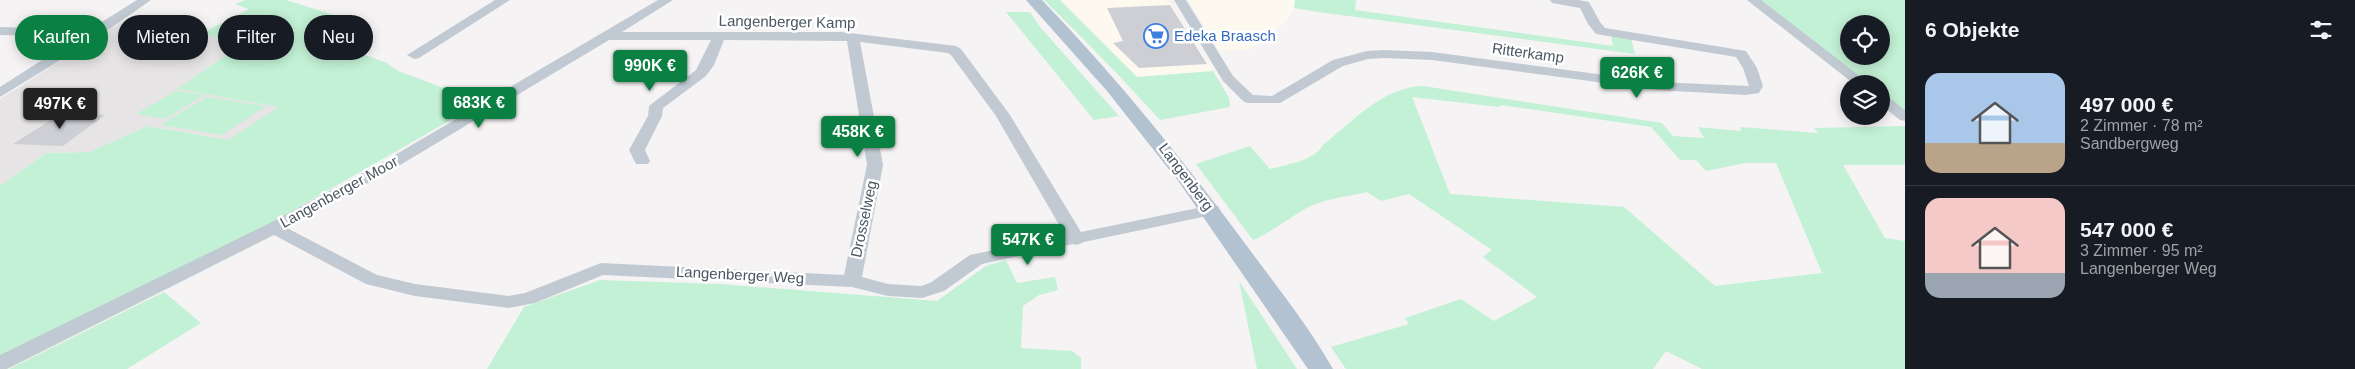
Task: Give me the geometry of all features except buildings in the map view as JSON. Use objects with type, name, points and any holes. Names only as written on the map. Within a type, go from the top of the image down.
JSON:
[{"type":"main road","name":"Langenberg","points":[[1034,0],[1133,108],[1212,210],[1320,369]]},
{"type":"street","points":[[108,24],[145,0]]},
{"type":"street","points":[[414,55],[504,0]]},
{"type":"street","name":"Langenberger Moor","points":[[0,364],[274,228],[389,165],[667,0]]},
{"type":"street","name":"Ritterkamp","points":[[1180,0],[1228,78],[1249,99],[1275,100],[1323,70],[1338,63],[1367,55],[1384,54],[1432,56],[1657,86],[1745,91],[1754,90],[1756,86],[1750,68],[1741,54],[1601,31],[1594,24],[1585,5],[1556,0]]},
{"type":"street","points":[[1753,0],[1851,75]]},
{"type":"street","name":"Langenberger Kamp","points":[[604,36],[842,36],[944,47],[956,52],[1003,115],[1077,240]]},
{"type":"street","points":[[642,161],[637,150],[655,116],[656,106],[701,72],[707,65],[719,37]]},
{"type":"street","name":"Drosselweg","points":[[852,281],[875,165],[853,46],[854,38]]},
{"type":"street","points":[[0,93],[51,60]]},
{"type":"street","points":[[1890,105],[1905,117]]},
{"type":"street","name":"Langenberger Weg","points":[[274,228],[341,266],[372,280],[415,290],[509,302],[528,299],[601,270],[710,272],[852,281],[888,290],[922,292],[938,287],[976,260],[1212,210]]},
{"type":"shaded area","points":[[1060,0],[1168,0],[1213,71],[1137,77]]},
{"type":"shaded area","points":[[1189,0],[1295,0],[1294,8],[1283,24],[1251,49],[1219,51]]},
{"type":"shaded area","points":[[118,24],[118,60],[208,60],[208,35],[218,37],[218,60],[220,60],[178,89],[280,107],[228,140],[148,126],[89,152],[46,153],[0,186],[0,99],[62,60],[108,60],[108,31]]},
{"type":"green space","points":[[245,0],[286,0],[334,15],[304,15],[304,60],[373,60],[373,58],[387,63],[398,71],[482,102],[273,222],[0,357],[0,186],[46,153],[89,152],[148,126],[228,140],[279,107],[177,89],[219,60],[294,60],[294,15],[237,15],[249,9],[235,4]]},
{"type":"green space","points":[[1044,0],[1060,0],[1137,77],[1213,71],[1229,98],[1230,107],[1160,120]]},
{"type":"green space","points":[[1295,0],[1356,0],[1355,10],[1613,46],[1611,35],[1631,38],[1635,54],[1318,12],[1294,8]]},
{"type":"green space","points":[[1758,0],[1905,0],[1905,110],[1890,99],[1890,75],[1857,75],[1844,65],[1890,65],[1890,15],[1840,15],[1840,62]]},
{"type":"green space","points":[[1006,12],[1030,12],[1040,27],[1119,116],[1094,120]]},
{"type":"green space","points":[[218,25],[218,38],[208,36],[208,30]]},
{"type":"green space","points":[[1423,86],[1662,123],[1673,136],[1704,138],[1698,127],[1741,131],[1740,127],[1818,133],[1814,128],[1905,126],[1905,165],[1843,165],[1885,238],[1905,241],[1905,369],[1702,369],[1666,351],[1653,369],[1346,369],[1331,347],[1409,324],[1405,318],[1461,299],[1494,321],[1537,297],[1483,257],[1492,250],[1409,194],[1381,201],[1367,192],[1326,201],[1310,206],[1273,230],[1253,240],[1196,164],[1250,146],[1270,169],[1292,164],[1314,155],[1323,145],[1369,107],[1395,92]],"holes":[[[1412,97],[1499,107],[1501,105],[1651,127],[1680,160],[1696,160],[1706,171],[1745,163],[1776,163],[1822,273],[1715,286],[1624,207],[1450,194]]]},
{"type":"green space","points":[[176,91],[204,95],[165,119],[136,114]]},
{"type":"green space","points":[[207,97],[266,106],[222,135],[161,125]]},
{"type":"green space","points":[[1006,260],[1017,283],[1055,277],[1058,290],[1039,295],[1023,306],[1021,348],[1072,351],[1081,358],[1081,369],[487,369],[524,307],[600,280],[720,284],[937,301],[986,266]]},
{"type":"green space","points":[[1239,281],[1297,369],[1257,369]]},
{"type":"green space","points":[[164,292],[201,323],[127,369],[9,369]]},
{"type":"place","name":"Edeka Braasch","points":[[1156,36]]}]
